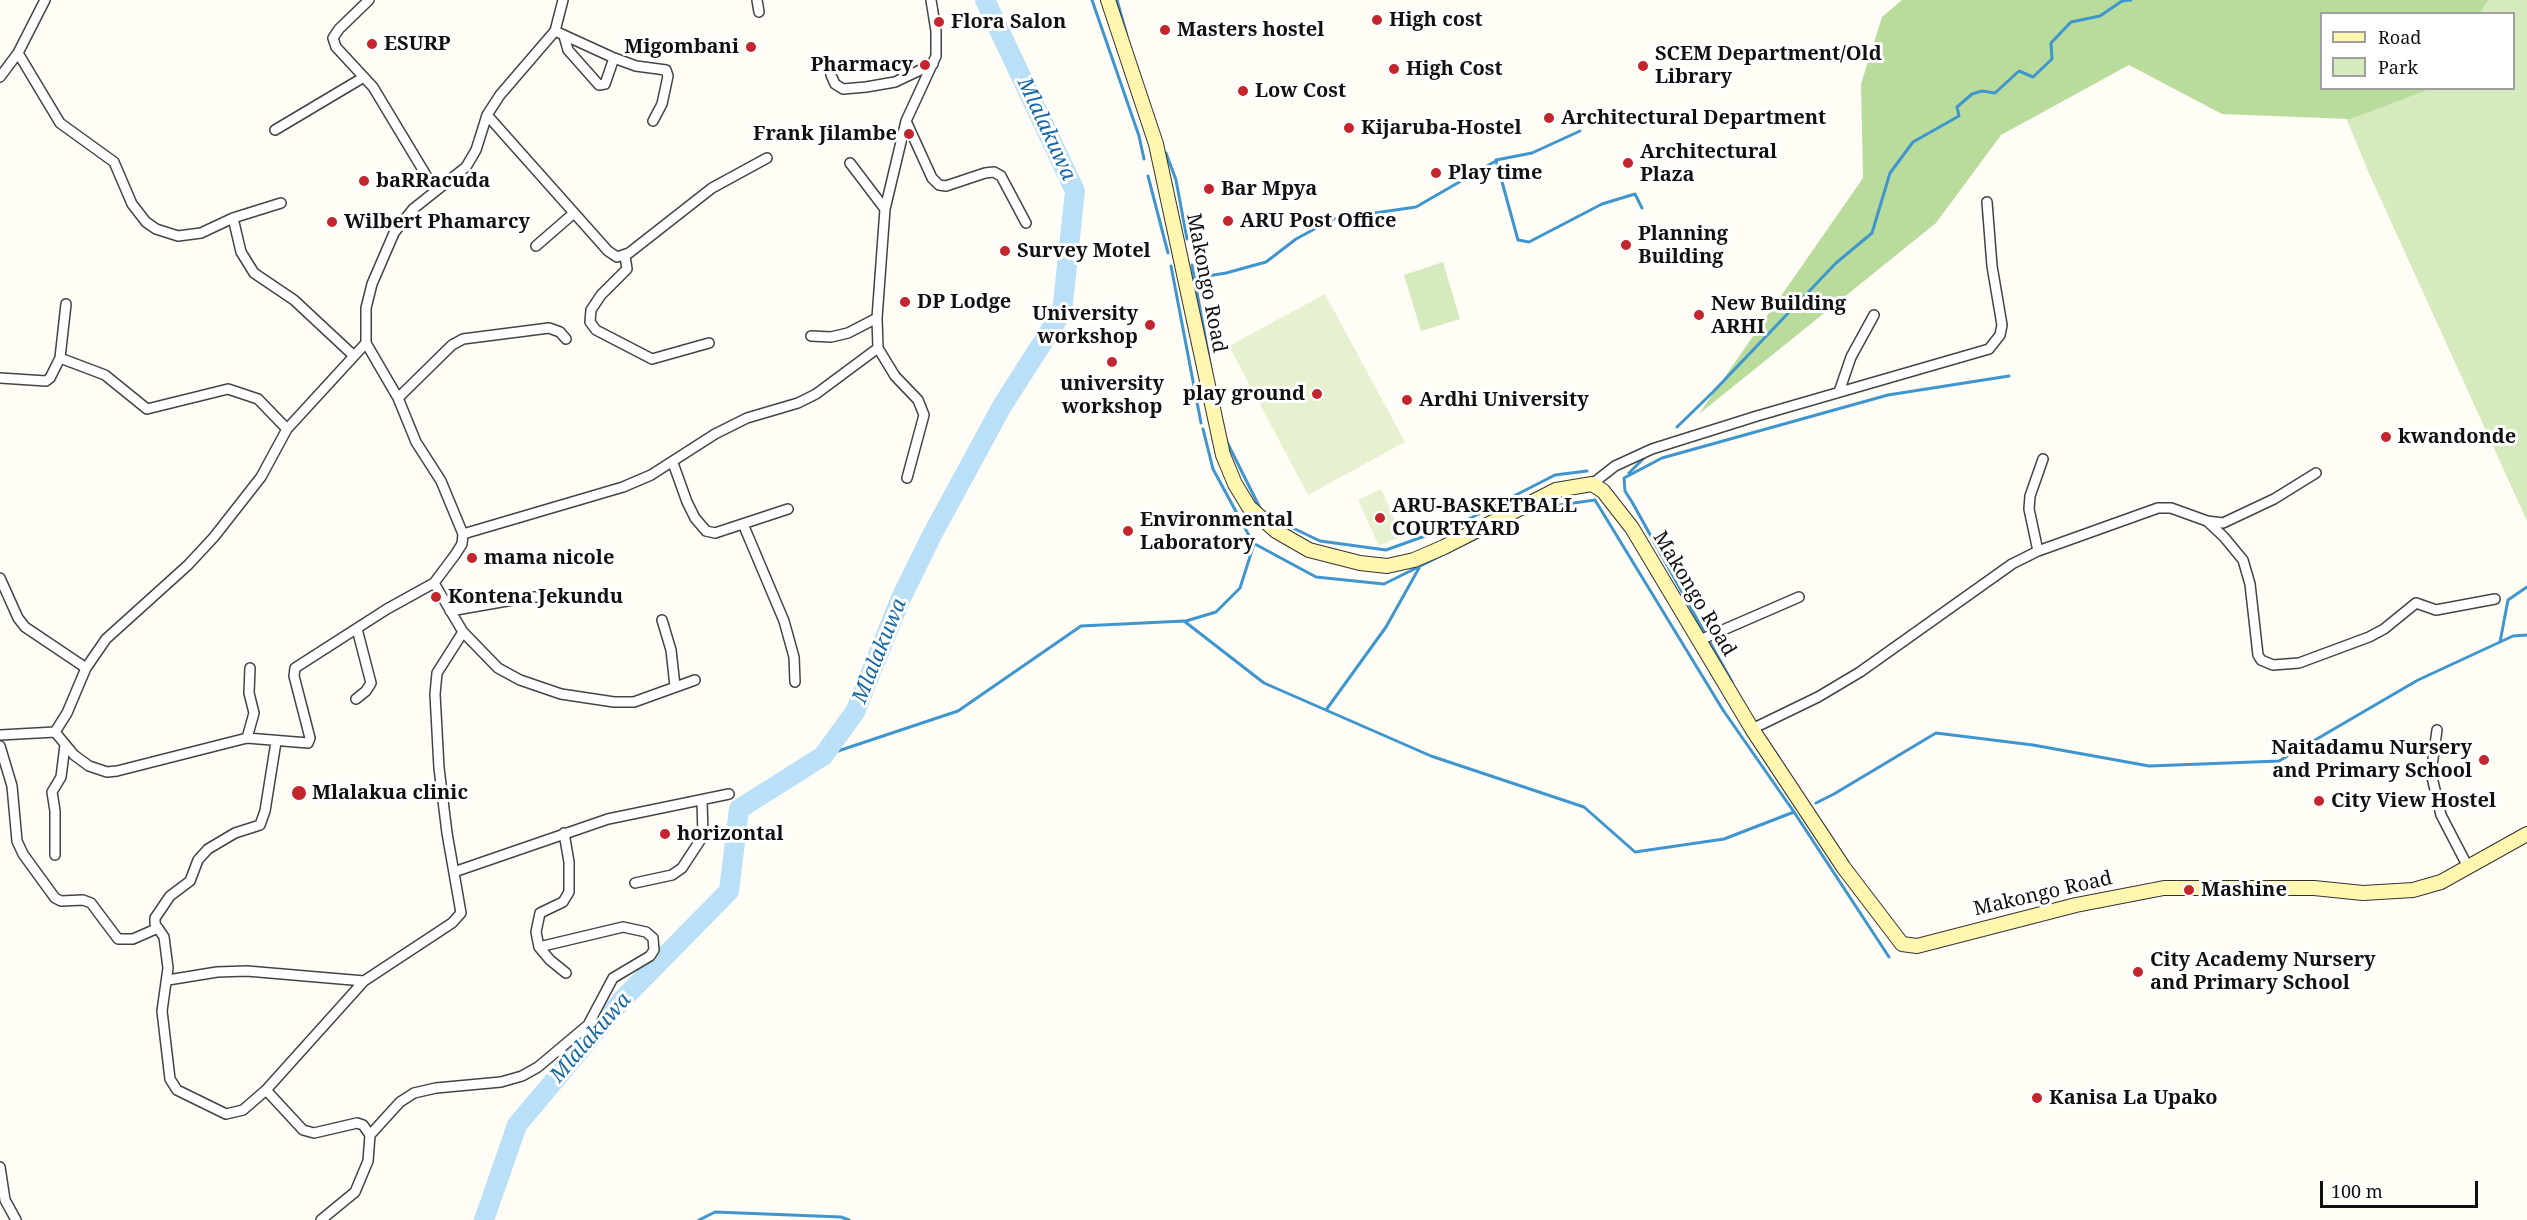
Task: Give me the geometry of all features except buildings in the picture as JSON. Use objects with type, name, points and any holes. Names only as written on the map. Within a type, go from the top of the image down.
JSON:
[{"type":"street","points":[[0,77],[18,53],[45,0]]},
{"type":"street","points":[[369,0],[339,29],[333,38],[336,47],[373,87],[435,190]]},
{"type":"street","points":[[563,0],[559,33],[568,50],[599,85],[605,84],[614,58]]},
{"type":"street","points":[[757,0],[759,12]]},
{"type":"street","points":[[907,478],[924,415],[918,400],[895,376],[878,348],[877,318],[885,209],[906,121],[933,64],[937,46],[931,0]]},
{"type":"street","name":"Makongo Road","points":[[1108,0],[1156,144],[1223,455],[1235,484],[1249,507],[1275,531],[1309,550],[1360,563],[1387,566],[1414,560],[1444,547],[1556,490],[1592,484],[1603,491],[1626,520],[1752,729],[1844,868],[1895,938],[1907,946],[2076,905],[2164,888],[2314,888],[2363,893],[2413,890],[2441,882],[2527,834]]},
{"type":"street","points":[[559,33],[636,66],[666,70],[668,76],[662,104],[653,121]]},
{"type":"street","points":[[55,732],[65,745],[89,766],[107,772],[247,738],[303,744],[310,738],[296,685],[295,668],[434,583],[462,544],[462,534],[441,481],[416,442],[398,398],[366,343],[366,308],[370,292],[394,233],[413,209],[466,167],[476,150],[487,115],[516,73],[559,33]]},
{"type":"street","points":[[18,53],[60,123],[118,167],[132,204],[146,222],[168,234],[188,236],[201,233],[233,218],[281,203]]},
{"type":"street","points":[[831,75],[835,84],[843,89],[866,87],[895,82],[933,64]]},
{"type":"street","points":[[275,130],[364,77]]},
{"type":"street","points":[[487,115],[613,256],[625,256],[712,188],[767,158]]},
{"type":"street","points":[[906,121],[932,178],[939,185],[946,186],[994,172],[1001,176],[1026,223]]},
{"type":"street","points":[[850,163],[885,209]]},
{"type":"street","points":[[1592,484],[1615,466],[1652,449],[1980,352],[1995,343],[2002,325],[1992,266],[1987,202]]},
{"type":"street","points":[[536,246],[574,213]]},
{"type":"street","points":[[233,218],[241,252],[254,273],[294,300],[353,355]]},
{"type":"street","points":[[625,256],[627,269],[601,295],[591,310],[590,322],[596,330],[652,359],[710,343]]},
{"type":"street","points":[[0,378],[46,381],[50,378],[60,358],[66,304]]},
{"type":"street","points":[[1839,392],[1851,357],[1874,315]]},
{"type":"street","points":[[811,336],[831,338],[848,333],[877,318]]},
{"type":"street","points":[[398,398],[452,345],[464,339],[549,328],[560,332],[566,339]]},
{"type":"street","points":[[55,732],[67,713],[86,668],[106,639],[188,565],[214,537],[261,477],[287,429],[366,343]]},
{"type":"street","points":[[462,534],[623,487],[673,463],[715,434],[747,418],[798,403],[816,394],[878,348]]},
{"type":"street","points":[[60,358],[105,375],[147,409],[228,389],[258,399],[287,429]]},
{"type":"street","points":[[2038,551],[2029,509],[2030,496],[2043,459]]},
{"type":"street","points":[[673,463],[687,502],[695,518],[706,531],[715,533],[788,509]]},
{"type":"street","points":[[1752,729],[1818,698],[1860,672],[2012,564],[2038,551],[2158,508],[2171,508],[2207,521],[2223,524],[2238,518],[2316,473]]},
{"type":"street","points":[[2207,521],[2243,560],[2250,584],[2258,655],[2261,660],[2273,665],[2299,663],[2369,637],[2384,629],[2416,603],[2436,610],[2495,599]]},
{"type":"street","points":[[743,524],[762,564],[786,628],[794,657],[795,682]]},
{"type":"street","points":[[0,578],[18,618],[25,627],[86,668]]},
{"type":"street","points":[[434,583],[463,632],[498,668],[520,680],[561,694],[614,702],[634,702],[695,680]]},
{"type":"street","points":[[450,611],[530,597],[552,597]]},
{"type":"street","points":[[1700,640],[1799,597]]},
{"type":"street","points":[[662,620],[671,650],[675,686]]},
{"type":"street","points":[[356,699],[366,691],[371,683],[357,629]]},
{"type":"street","points":[[276,742],[265,811],[260,825],[220,841],[201,855],[190,881],[170,896],[155,918],[164,937],[168,980],[162,1011],[170,1078],[177,1090],[226,1114],[243,1110],[266,1090],[364,981],[458,917],[461,906],[439,768],[435,694],[437,673],[463,632]]},
{"type":"street","points":[[247,738],[254,713],[249,693],[250,668]]},
{"type":"street","points":[[2437,730],[2431,773],[2441,815],[2468,867]]},
{"type":"street","points":[[0,735],[55,732]]},
{"type":"street","points":[[55,855],[55,811],[52,792],[61,777],[65,745]]},
{"type":"street","points":[[0,746],[12,786],[17,841],[22,854],[55,898],[61,901],[83,900],[91,903],[113,936],[118,939],[133,939],[158,928]]},
{"type":"street","points":[[454,872],[564,833],[629,813],[729,794]]},
{"type":"street","points":[[635,883],[672,875],[682,868],[703,836],[702,800]]},
{"type":"street","points":[[564,833],[569,862],[569,892],[563,902],[540,913],[536,932],[539,947],[556,967],[566,973]]},
{"type":"street","points":[[321,1220],[347,1200],[360,1184],[368,1161],[370,1134],[400,1102],[414,1094],[501,1082],[522,1076],[538,1067],[588,1025],[613,978],[650,956],[655,945],[646,932],[623,927],[539,947]]},
{"type":"street","points":[[168,980],[217,972],[247,971],[364,981]]},
{"type":"street","points":[[266,1090],[303,1130],[314,1133],[357,1123],[363,1125],[370,1134]]},
{"type":"street","points":[[0,1167],[5,1200],[16,1220]]},
{"type":"green space","points":[[1902,0],[2488,0],[2481,12],[2320,12],[2320,90],[2427,90],[2350,119],[2222,114],[2129,65],[2001,135],[1936,223],[1699,414],[1863,178],[1861,84],[1882,17]]},
{"type":"green space","points":[[2299,0],[2527,0],[2527,521],[2368,171],[2334,90],[2515,90],[2515,12],[2320,13]]},
{"type":"green space","points":[[1443,262],[1460,319],[1421,331],[1404,275]]},
{"type":"green space","name":"play ground","points":[[1325,294],[1405,442],[1308,495],[1229,346]]},
{"type":"green space","name":"ARU-BASKETBALL COURTYARD","points":[[1381,489],[1402,536],[1379,546],[1358,500]]},
{"type":"waterway","name":"Mlalakuwa","points":[[484,1220],[517,1125],[622,1000],[729,891],[739,809],[823,756],[855,712],[901,598],[932,535],[1002,406],[1062,312],[1075,191],[985,0]]},
{"type":"waterway","points":[[1092,0],[1139,136],[1144,159]]},
{"type":"waterway","points":[[1117,0],[1127,36]]},
{"type":"waterway","points":[[1677,427],[1836,263],[1872,233],[1890,173],[1913,142],[1959,116],[1957,107],[1972,94],[1982,91],[1995,93],[2019,71],[2033,77],[2052,59],[2051,43],[2071,22],[2100,16],[2122,1],[2131,0]]},
{"type":"waterway","points":[[1580,131],[1532,153],[1496,160],[1518,240],[1529,242],[1602,204],[1635,194],[1642,208]]},
{"type":"waterway","points":[[1166,153],[1176,180],[1187,239]]},
{"type":"waterway","points":[[1195,278],[1226,273],[1266,262],[1296,239],[1333,219],[1416,207],[1494,162]]},
{"type":"waterway","points":[[1148,176],[1168,253]]},
{"type":"waterway","points":[[1192,265],[1211,369]]},
{"type":"waterway","points":[[1171,266],[1201,423]]},
{"type":"waterway","points":[[1624,478],[1662,458],[1888,395],[2009,376]]},
{"type":"waterway","points":[[1203,429],[1213,469],[1253,543],[1316,577],[1384,584],[1499,527]]},
{"type":"waterway","points":[[1226,440],[1262,512]]},
{"type":"waterway","points":[[1629,473],[1646,456]]},
{"type":"waterway","points":[[1270,517],[1320,541],[1386,550],[1461,523],[1555,475],[1587,471]]},
{"type":"waterway","points":[[1624,478],[1625,491],[1732,682]]},
{"type":"waterway","points":[[1531,509],[1595,500],[1723,710],[1794,812],[1889,957]]},
{"type":"waterway","points":[[1186,621],[1216,612],[1240,588],[1254,544]]},
{"type":"waterway","points":[[1326,710],[1386,627],[1419,568]]},
{"type":"waterway","points":[[2500,642],[2508,600],[2527,587]]},
{"type":"waterway","points":[[823,756],[958,711],[1081,626],[1184,621],[1264,683],[1431,756],[1584,807],[1635,852],[1724,839],[1794,812]]},
{"type":"waterway","points":[[1816,803],[1936,733],[2033,745],[2149,766],[2279,761],[2418,680],[2513,636],[2527,635]]},
{"type":"waterway","points":[[1775,752],[1779,758]]},
{"type":"waterway","points":[[699,1220],[715,1212],[841,1217],[849,1220]]},
{"type":"place","name":"High cost","points":[[1377,20]]},
{"type":"place","name":"Flora Salon","points":[[939,22]]},
{"type":"place","name":"Masters hostel","points":[[1165,30]]},
{"type":"place","name":"ESURP","points":[[372,44]]},
{"type":"place","name":"Migombani","points":[[751,47]]},
{"type":"place","name":"Pharmacy","points":[[925,65]]},
{"type":"place","name":"SCEM Department/Old Library","points":[[1643,66]]},
{"type":"place","name":"High Cost","points":[[1394,69]]},
{"type":"place","name":"Low Cost","points":[[1243,91]]},
{"type":"place","name":"Architectural Department","points":[[1549,118]]},
{"type":"place","name":"Kijaruba-Hostel","points":[[1349,128]]},
{"type":"place","name":"Frank Jilambe","points":[[909,134]]},
{"type":"place","name":"Architectural Plaza","points":[[1628,163]]},
{"type":"place","name":"Play time","points":[[1436,173]]},
{"type":"place","name":"baRRacuda","points":[[364,181]]},
{"type":"place","name":"Bar Mpya","points":[[1209,189]]},
{"type":"place","name":"ARU Post Office","points":[[1228,221]]},
{"type":"place","name":"Wilbert Phamarcy","points":[[332,222]]},
{"type":"place","name":"Planning Building","points":[[1626,245]]},
{"type":"place","name":"Survey Motel","points":[[1005,251]]},
{"type":"place","name":"DP Lodge","points":[[905,302]]},
{"type":"place","name":"New Building ARHI","points":[[1699,315]]},
{"type":"place","name":"University workshop","points":[[1150,325]]},
{"type":"place","name":"university workshop","points":[[1112,362]]},
{"type":"place","name":"play ground","points":[[1317,394]]},
{"type":"place","name":"Ardhi University","points":[[1407,400]]},
{"type":"place","name":"kwandonde","points":[[2386,437]]},
{"type":"place","name":"ARU-BASKETBALL COURTYARD","points":[[1380,518]]},
{"type":"place","name":"Environmental Laboratory","points":[[1128,531]]},
{"type":"place","name":"mama nicole","points":[[472,558]]},
{"type":"place","name":"Kontena Jekundu","points":[[436,597]]},
{"type":"place","name":"Naitadamu Nursery and Primary School","points":[[2484,760]]},
{"type":"place","name":"Mlalakua clinic","points":[[299,793]]},
{"type":"place","name":"City View Hostel","points":[[2319,801]]},
{"type":"place","name":"horizontal","points":[[665,834]]},
{"type":"place","name":"Mashine","points":[[2189,890]]},
{"type":"place","name":"City Academy Nursery and Primary School","points":[[2138,972]]},
{"type":"place","name":"Kanisa La Upako","points":[[2037,1098]]}]
